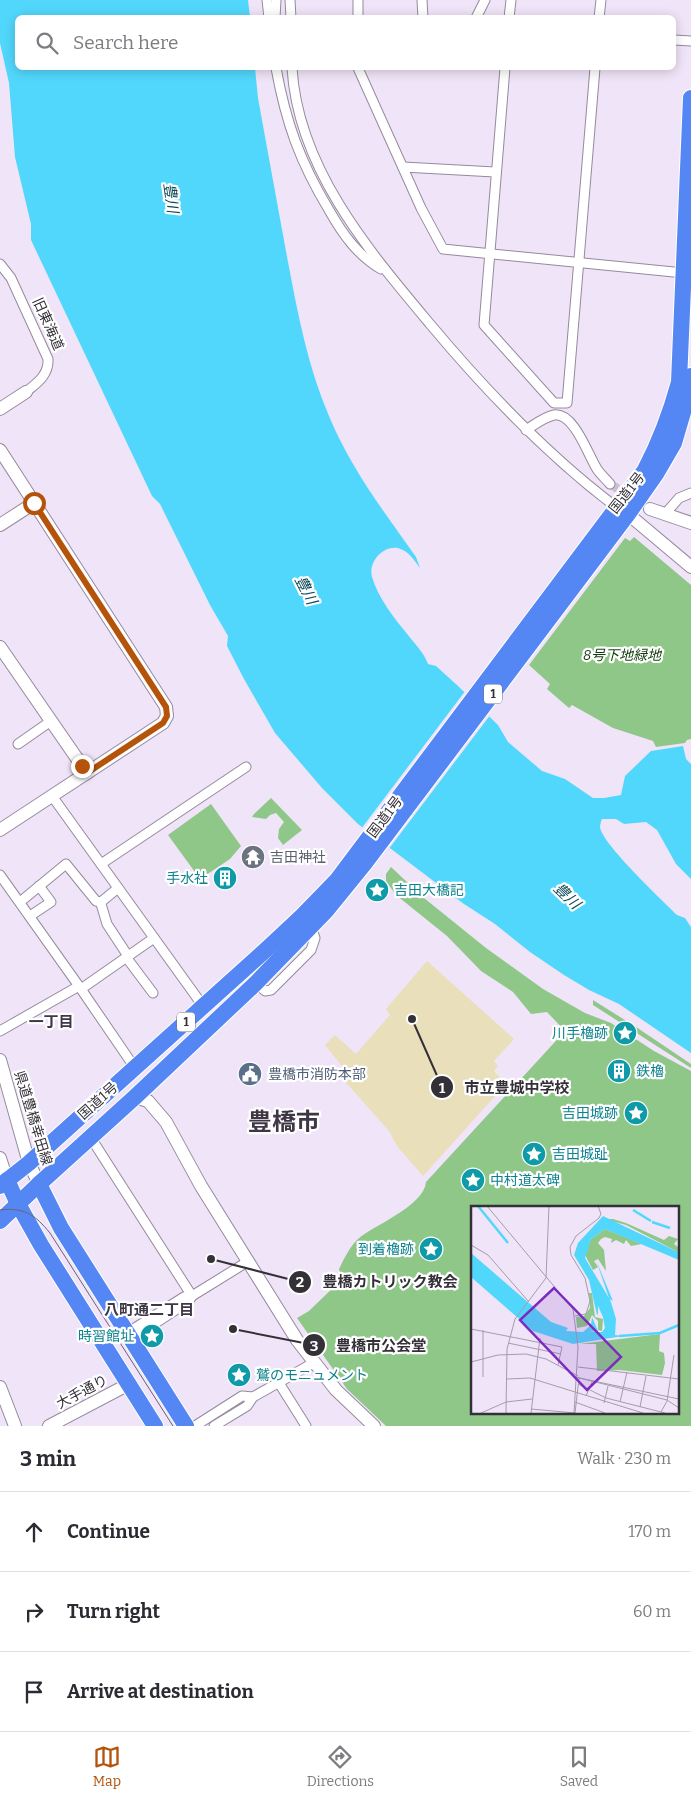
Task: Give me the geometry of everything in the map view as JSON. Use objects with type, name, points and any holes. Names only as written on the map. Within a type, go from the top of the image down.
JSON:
[{"type":"highway","name":"国道1号","points":[[0,1222],[256,983],[342,893],[361,859],[618,515],[661,440],[679,382],[691,98]]},
{"type":"highway","name":"国道1号","points":[[618,515],[656,474],[674,443],[684,409],[691,373]]},
{"type":"highway","name":"国道1号","points":[[3,1183],[29,1163],[135,1068],[302,916],[337,880],[361,859]]},
{"type":"highway","points":[[3,1183],[18,1204],[41,1245],[155,1426]]},
{"type":"highway","points":[[39,1184],[61,1228],[186,1426]]},
{"type":"street","points":[[268,0],[269,15]]},
{"type":"street","points":[[275,15],[276,0]]},
{"type":"street","points":[[290,0],[291,15]]},
{"type":"street","points":[[358,0],[358,15]]},
{"type":"street","points":[[422,0],[423,15]]},
{"type":"street","points":[[478,15],[485,0]]},
{"type":"street","points":[[509,15],[510,0]]},
{"type":"street","points":[[599,15],[601,0]]},
{"type":"street","points":[[676,40],[691,41]]},
{"type":"street","points":[[276,70],[287,116],[297,148],[311,180],[345,238],[373,264],[386,272]]},
{"type":"street","points":[[292,70],[299,112],[314,157],[346,218],[386,272],[452,351],[526,430],[618,515],[691,567]]},
{"type":"street","points":[[359,70],[421,208],[443,249],[684,273]]},
{"type":"street","points":[[504,70],[484,325],[554,403],[567,403],[595,70]]},
{"type":"street","points":[[403,167],[495,172]]},
{"type":"street","name":"旧東海道","points":[[0,264],[11,278],[48,359],[46,372],[26,392],[0,409]]},
{"type":"street","points":[[526,430],[554,415],[569,420],[599,472],[610,484]]},
{"type":"street","points":[[0,450],[166,707],[167,716],[163,723],[0,830]]},
{"type":"street","points":[[664,514],[679,498],[691,493]]},
{"type":"street","points":[[0,525],[34,503]]},
{"type":"street","points":[[650,509],[691,523]]},
{"type":"street","points":[[0,647],[87,773]]},
{"type":"street","points":[[18,744],[51,721]]},
{"type":"street","points":[[101,864],[246,767]]},
{"type":"street","points":[[52,796],[203,1006]]},
{"type":"street","points":[[20,902],[66,864],[96,901],[101,902]]},
{"type":"street","points":[[0,875],[135,1068]]},
{"type":"street","points":[[30,916],[51,902],[39,886]]},
{"type":"street","points":[[101,902],[118,888]]},
{"type":"street","points":[[101,902],[107,924],[154,993]]},
{"type":"street","points":[[0,1031],[80,987],[154,938]]},
{"type":"street","name":"県道豊橋幸田線","points":[[0,1060],[29,1163],[39,1184]]},
{"type":"street","points":[[135,1097],[145,1099],[151,1103],[166,1122],[201,1186],[297,1340],[336,1390],[374,1426]]},
{"type":"street","points":[[91,1138],[192,1296]]},
{"type":"street","points":[[0,1158],[3,1183]]},
{"type":"street","points":[[129,1336],[184,1297],[192,1296],[247,1262]]},
{"type":"street","points":[[214,1426],[247,1406],[253,1397],[315,1362]]},
{"type":"street","points":[[279,1383],[306,1426]]},
{"type":"street","name":"大手通り","points":[[49,1426],[129,1384]]},
{"type":"street","points":[[0,1387],[15,1426]]},
{"type":"street","points":[[195,1426],[242,1396],[253,1397]]},
{"type":"green space","name":"8号下地緑地","points":[[634,537],[691,585],[691,739],[685,743],[656,747],[653,741],[613,728],[572,705],[569,708],[547,689],[550,684],[529,665],[625,538],[630,541]]},
{"type":"green space","points":[[271,798],[302,830],[283,845],[278,838],[279,829],[284,822],[276,813],[266,819],[252,817]]},
{"type":"green space","points":[[211,804],[241,846],[230,859],[200,879],[168,835]]},
{"type":"green space","points":[[391,867],[424,898],[486,948],[543,989],[585,1013],[611,1023],[654,1051],[691,1071],[691,1426],[386,1426],[347,1389],[297,1318],[309,1311],[342,1279],[339,1269],[355,1242],[417,1199],[423,1191],[426,1182],[565,1031],[547,1012],[531,1014],[513,992],[481,971],[447,936],[396,895],[386,881],[386,874]]},
{"type":"green space","points":[[593,1000],[691,1064],[691,1068],[593,1005]]},
{"type":"sand","points":[[427,961],[514,1039],[494,1061],[498,1066],[494,1071],[506,1084],[423,1176],[397,1146],[389,1131],[343,1079],[345,1070],[325,1045],[335,1035],[356,1054],[390,1015],[386,1009]]},
{"type":"water","name":"豊川","points":[[0,0],[248,0],[250,15],[15,15],[15,70],[255,70],[258,98],[292,282],[304,341],[315,379],[337,435],[357,471],[416,557],[420,568],[411,556],[402,549],[392,548],[382,552],[375,560],[371,571],[375,585],[383,600],[422,652],[428,664],[436,666],[458,686],[498,725],[508,742],[542,771],[565,779],[593,798],[604,798],[621,795],[625,776],[651,751],[683,746],[686,759],[691,764],[691,879],[676,864],[657,830],[646,822],[624,824],[616,819],[602,819],[600,827],[603,835],[621,858],[677,915],[685,918],[691,927],[691,1053],[619,1004],[589,990],[530,952],[495,924],[464,904],[358,824],[322,788],[275,733],[227,646],[228,636],[210,605],[160,504],[152,496],[31,240],[31,224],[15,157],[9,83],[0,43]]},
{"type":"pier","points":[[466,690],[491,714],[388,850],[361,829]]},
{"type":"tunnel","points":[[610,484],[629,496]]},
{"type":"tram line","points":[[0,1210],[23,1211],[39,1221],[50,1233],[173,1426]]},
{"type":"place","name":"吉田神社","points":[[253,857]]},
{"type":"place","name":"手水社","points":[[225,878]]},
{"type":"place","name":"吉田大橋記","points":[[377,890]]},
{"type":"place","name":"市立豊城中学校","points":[[412,1019]]},
{"type":"place","name":"川手櫓跡","points":[[625,1033]]},
{"type":"place","name":"鉄櫓","points":[[619,1071]]},
{"type":"place","name":"豊橋市消防本部","points":[[250,1074]]},
{"type":"place","name":"吉田城跡","points":[[636,1113]]},
{"type":"place","name":"吉田城趾","points":[[534,1154]]},
{"type":"place","name":"中村道太碑","points":[[473,1180]]},
{"type":"place","name":"到着櫓跡","points":[[431,1249]]},
{"type":"place","name":"豊橋カトリック教会","points":[[211,1259]]},
{"type":"place","name":"豊橋市公会堂","points":[[233,1329]]},
{"type":"place","name":"時習館址","points":[[152,1336]]},
{"type":"place","name":"鷲のモニュメント","points":[[239,1375]]},
{"type":"district","name":"一丁目","points":[[51,1022]]},
{"type":"district","name":"豊橋市","points":[[284,1122]]},
{"type":"district","name":"八町通二丁目","points":[[149,1310]]},
{"type":"route","points":[[34,503],[166,707],[167,716],[163,723],[87,773],[82,766]]}]
